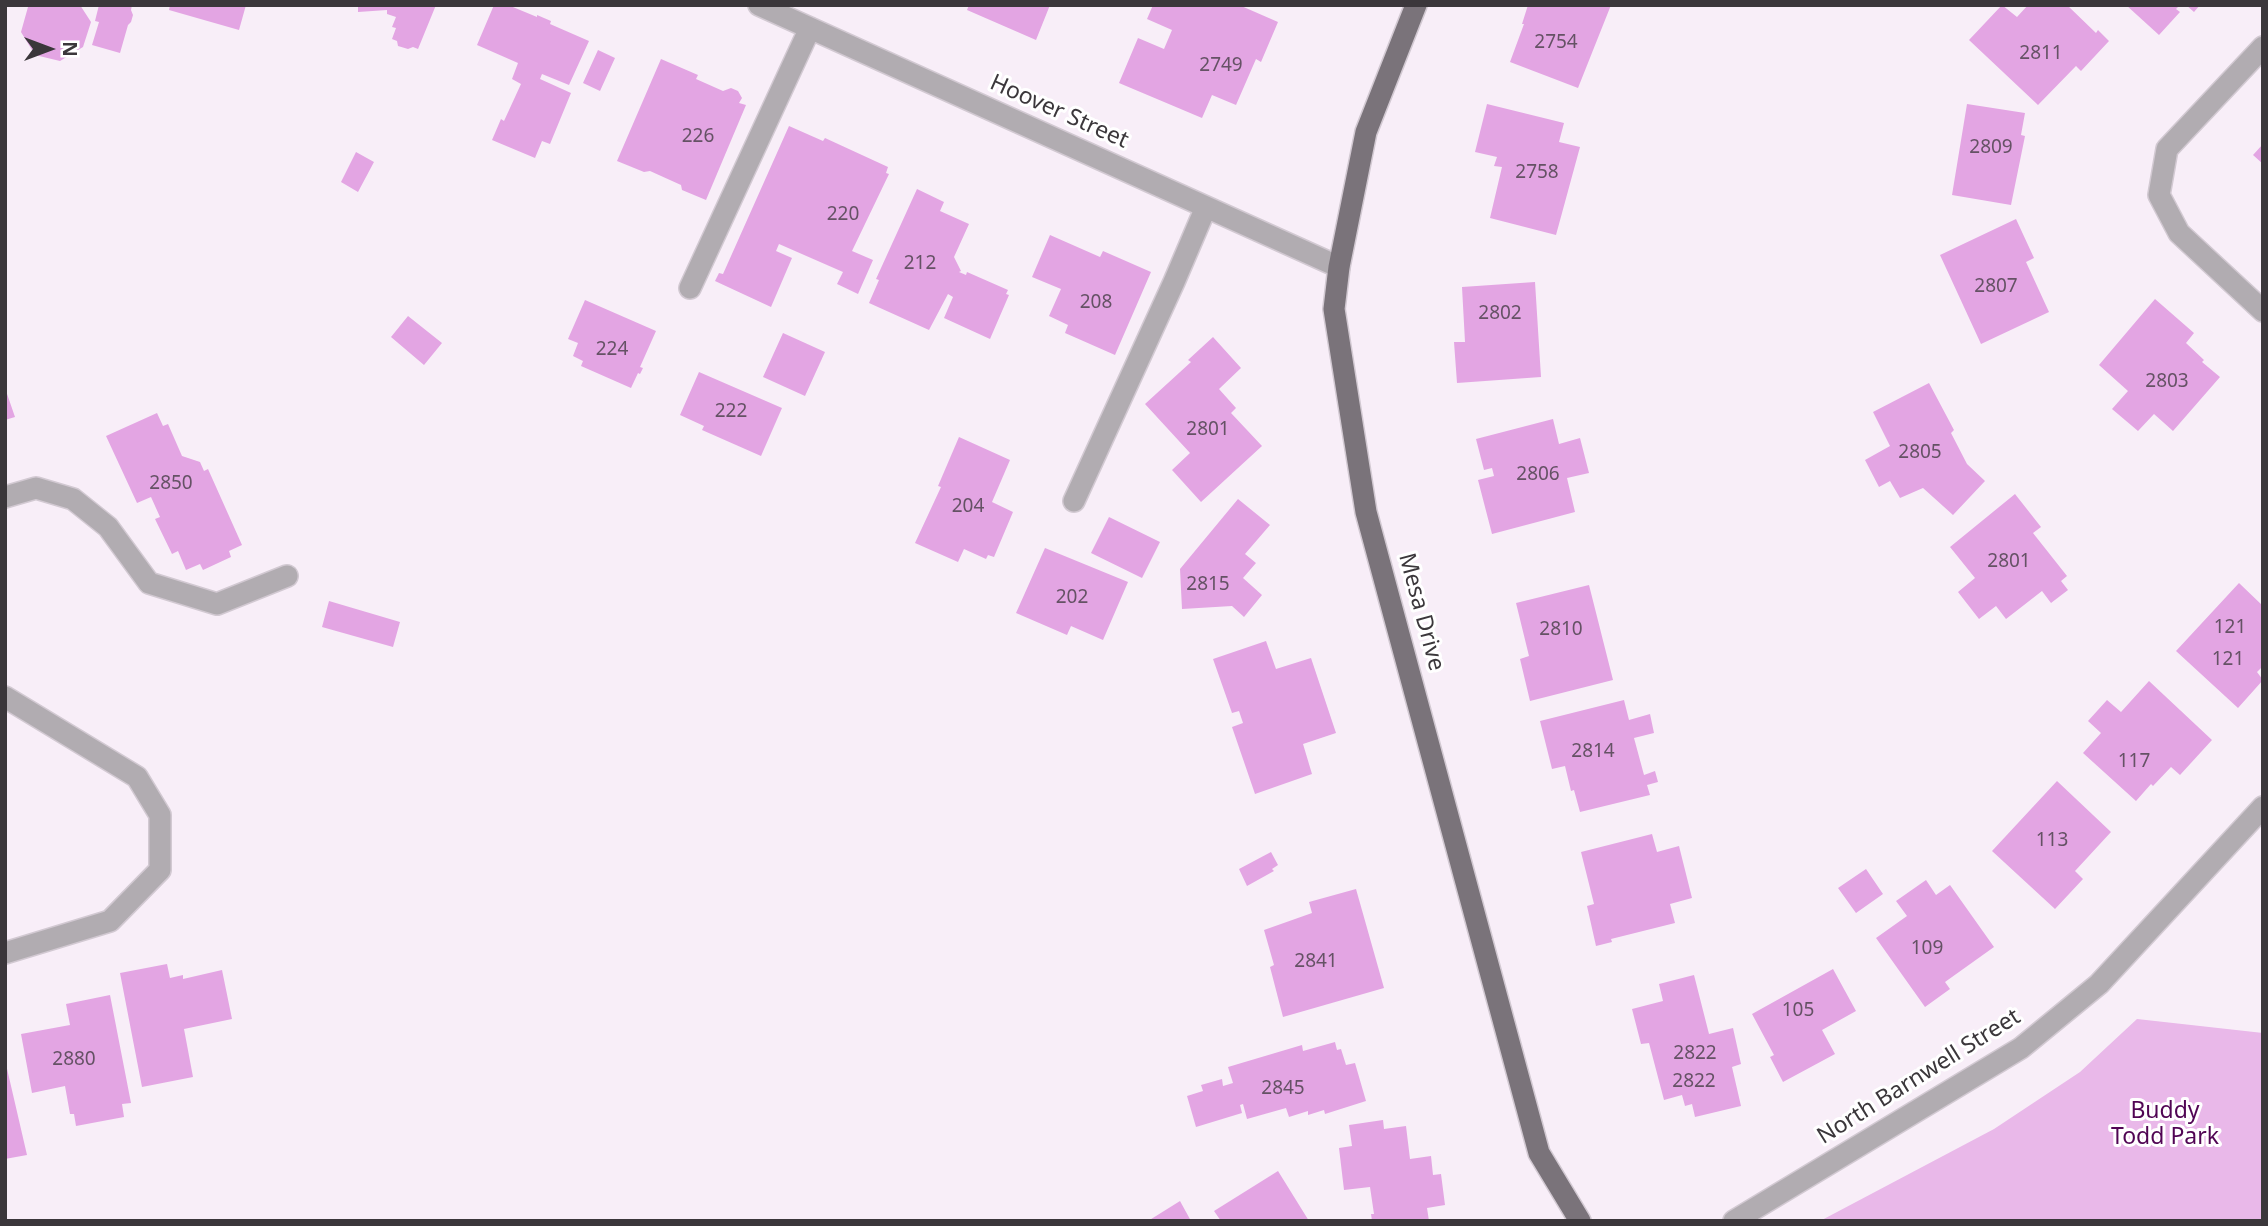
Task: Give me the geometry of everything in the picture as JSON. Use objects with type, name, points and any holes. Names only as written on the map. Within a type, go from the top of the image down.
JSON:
[{"type":"main road","name":"Mesa Drive","points":[[1416,5],[1366,132],[1339,267],[1334,309],[1366,512],[1539,1153],[1580,1221]]},
{"type":"street","name":"Hoover Street","points":[[759,5],[1339,267]]},
{"type":"street","points":[[690,288],[810,29]]},
{"type":"street","points":[[2263,47],[2166,149],[2159,195],[2179,233],[2263,311]]},
{"type":"street","points":[[1074,501],[1206,207]]},
{"type":"street","points":[[5,497],[36,488],[73,499],[108,527],[149,583],[217,604],[287,576]]},
{"type":"street","points":[[5,697],[137,778],[160,815],[160,870],[110,921],[5,953]]},
{"type":"street","name":"North Barnwell Street","points":[[1734,1221],[2021,1048],[2099,984],[2263,807]]},
{"type":"green space","name":"Buddy Todd Park","points":[[2137,1019],[2263,1033],[2263,1221],[1820,1221],[1994,1129],[2080,1072]]},
{"type":"building","points":[[80,5],[91,22],[83,47],[60,61],[35,55],[21,32],[28,7]]},
{"type":"building","points":[[99,5],[132,5],[133,15],[120,53],[92,45],[99,22],[95,21]]},
{"type":"building","points":[[170,5],[246,5],[239,30],[169,10]]},
{"type":"building","points":[[358,5],[436,5],[418,49],[408,49],[398,46],[397,41],[392,39],[396,28],[392,27],[396,17],[387,14],[387,10],[358,12]]},
{"type":"building","points":[[494,5],[508,5],[537,15],[551,21],[550,24],[589,41],[569,85],[542,74],[540,79],[571,93],[550,144],[542,141],[535,158],[492,140],[521,84],[512,79],[518,63],[477,45]]},
{"type":"building","points":[[969,5],[1050,5],[1036,40],[967,10]]},
{"type":"building","points":[[1153,5],[1239,5],[1278,22],[1261,62],[1256,59],[1236,105],[1212,95],[1202,118],[1119,83],[1138,38],[1164,49],[1172,30],[1147,19]]},
{"type":"building","points":[[1528,5],[1611,5],[1578,88],[1510,62]]},
{"type":"building","points":[[2002,5],[2017,17],[2028,5],[2067,5],[2096,33],[2098,30],[2109,41],[2081,71],[2076,66],[2038,105],[1969,40]]},
{"type":"building","points":[[2126,5],[2180,5],[2176,9],[2180,12],[2159,35]]},
{"type":"building","points":[[2186,5],[2200,5],[2194,12]]},
{"type":"building","points":[[598,50],[615,58],[600,91],[583,83]]},
{"type":"building","points":[[661,59],[698,75],[696,79],[723,91],[731,88],[738,91],[742,98],[739,103],[746,105],[706,200],[682,190],[681,185],[650,171],[644,172],[617,161]]},
{"type":"building","points":[[1487,104],[1564,123],[1559,142],[1580,147],[1556,235],[1490,218],[1502,167],[1494,166],[1497,157],[1475,152]]},
{"type":"building","points":[[1967,104],[2025,113],[2021,135],[2025,136],[2011,205],[1952,195]]},
{"type":"building","points":[[789,126],[823,141],[825,138],[888,167],[886,173],[889,174],[852,251],[873,260],[858,294],[837,284],[843,272],[779,244],[776,251],[792,258],[771,307],[715,281],[719,273],[723,274]]},
{"type":"building","points":[[2263,144],[2263,164],[2253,155]]},
{"type":"building","points":[[356,152],[374,162],[358,192],[341,182]]},
{"type":"building","points":[[917,189],[944,202],[940,211],[969,224],[954,257],[961,271],[959,272],[966,275],[967,272],[1008,290],[1006,294],[1009,295],[990,339],[944,318],[953,297],[948,294],[929,330],[869,303],[879,280],[876,279]]},
{"type":"building","points":[[2016,219],[2034,258],[2026,262],[2049,312],[1981,344],[1940,255]]},
{"type":"building","points":[[1050,235],[1100,257],[1103,251],[1151,272],[1115,355],[1065,333],[1068,325],[1049,316],[1061,289],[1032,277]]},
{"type":"building","points":[[1535,282],[1541,377],[1457,383],[1454,342],[1465,342],[1462,287]]},
{"type":"building","points":[[2155,299],[2194,333],[2186,343],[2204,360],[2202,362],[2220,377],[2173,431],[2154,414],[2138,431],[2112,409],[2128,391],[2099,365]]},
{"type":"building","points":[[585,300],[656,331],[640,367],[643,368],[631,388],[581,366],[583,361],[573,356],[578,343],[568,339]]},
{"type":"building","points":[[408,316],[442,343],[424,365],[391,337]]},
{"type":"building","points":[[783,333],[825,352],[805,396],[763,377]]},
{"type":"building","points":[[1213,337],[1241,368],[1219,389],[1236,408],[1231,413],[1262,446],[1201,502],[1172,470],[1190,453],[1145,404],[1191,362],[1188,360]]},
{"type":"building","points":[[699,372],[782,408],[761,456],[702,430],[704,426],[680,415]]},
{"type":"building","points":[[1929,383],[1954,430],[1951,433],[1967,464],[1985,481],[1953,515],[1923,488],[1900,498],[1890,481],[1879,487],[1865,460],[1890,446],[1873,412]]},
{"type":"building","points":[[5,388],[15,417],[5,420]]},
{"type":"building","points":[[157,413],[163,426],[168,424],[182,456],[200,462],[204,471],[208,469],[242,545],[229,551],[231,557],[203,570],[200,564],[186,570],[178,551],[172,554],[155,519],[160,517],[151,497],[137,503],[106,436]]},
{"type":"building","points":[[1553,419],[1559,444],[1580,438],[1589,473],[1567,478],[1575,512],[1492,534],[1478,480],[1494,476],[1492,468],[1484,470],[1476,439]]},
{"type":"building","points":[[959,437],[1010,460],[992,502],[1013,512],[994,557],[988,555],[986,559],[964,549],[958,562],[915,543],[941,487],[938,486]]},
{"type":"building","points":[[2015,494],[2041,527],[2033,533],[2067,576],[2061,581],[2068,590],[2051,603],[2042,591],[2006,619],[1996,606],[1979,619],[1958,592],[1975,578],[1950,547]]},
{"type":"building","points":[[1238,499],[1270,525],[1245,554],[1256,563],[1243,578],[1262,595],[1244,617],[1232,606],[1182,609],[1180,569]]},
{"type":"building","points":[[1109,517],[1160,542],[1142,578],[1091,553]]},
{"type":"building","points":[[1045,548],[1128,582],[1103,640],[1071,626],[1067,635],[1016,613]]},
{"type":"building","points":[[2239,583],[2263,606],[2263,666],[2257,672],[2263,680],[2238,708],[2176,651]]},
{"type":"building","points":[[1589,585],[1613,680],[1530,701],[1520,659],[1529,656],[1516,603]]},
{"type":"building","points":[[329,601],[400,622],[393,647],[322,627]]},
{"type":"building","points":[[1266,641],[1276,669],[1311,658],[1336,733],[1303,744],[1312,774],[1255,794],[1232,727],[1243,723],[1239,711],[1232,713],[1213,659]]},
{"type":"building","points":[[2149,681],[2212,740],[2180,775],[2171,767],[2136,801],[2083,753],[2101,733],[2088,721],[2107,700],[2121,712]]},
{"type":"building","points":[[1624,700],[1629,720],[1650,714],[1654,733],[1634,738],[1644,775],[1655,771],[1658,782],[1647,785],[1650,795],[1580,812],[1565,766],[1552,769],[1540,721]]},
{"type":"building","points":[[2057,781],[2111,832],[2075,871],[2083,879],[2055,909],[1992,851]]},
{"type":"building","points":[[1652,834],[1657,852],[1679,846],[1692,898],[1670,904],[1675,923],[1611,939],[1612,942],[1596,946],[1587,906],[1594,904],[1581,852]]},
{"type":"building","points":[[1271,852],[1278,865],[1272,869],[1274,871],[1247,886],[1239,869]]},
{"type":"building","points":[[1866,869],[1883,894],[1856,913],[1838,888]]},
{"type":"building","points":[[1926,880],[1936,895],[1950,885],[1994,947],[1945,982],[1950,989],[1925,1007],[1876,938],[1907,916],[1896,901]]},
{"type":"building","points":[[1356,889],[1384,988],[1283,1017],[1270,967],[1274,965],[1264,930],[1312,913],[1309,902]]},
{"type":"building","points":[[167,964],[170,978],[183,975],[183,979],[222,970],[232,1019],[184,1029],[193,1077],[142,1087],[120,973]]},
{"type":"building","points":[[1833,969],[1856,1011],[1822,1030],[1835,1054],[1783,1082],[1770,1057],[1774,1055],[1752,1014]]},
{"type":"building","points":[[1694,975],[1709,1034],[1733,1028],[1741,1064],[1732,1067],[1741,1106],[1695,1117],[1692,1104],[1685,1106],[1682,1095],[1664,1100],[1649,1043],[1641,1044],[1632,1009],[1663,1001],[1659,984]]},
{"type":"building","points":[[110,995],[131,1103],[122,1104],[124,1117],[76,1126],[74,1114],[70,1114],[65,1086],[32,1093],[21,1034],[70,1025],[66,1004]]},
{"type":"building","points":[[1335,1042],[1337,1050],[1341,1049],[1346,1065],[1355,1063],[1366,1101],[1325,1114],[1324,1110],[1308,1115],[1308,1111],[1289,1117],[1286,1108],[1247,1119],[1243,1104],[1240,1105],[1242,1113],[1196,1127],[1187,1096],[1203,1091],[1201,1085],[1222,1079],[1223,1086],[1233,1083],[1228,1067],[1302,1045],[1303,1051]]},
{"type":"building","points":[[5,1060],[27,1155],[5,1159]]},
{"type":"building","points":[[1383,1120],[1384,1129],[1406,1126],[1410,1159],[1431,1156],[1433,1175],[1441,1174],[1445,1205],[1427,1208],[1429,1221],[1372,1221],[1371,1214],[1374,1214],[1370,1187],[1344,1190],[1339,1148],[1352,1146],[1349,1125]]},
{"type":"building","points":[[1278,1171],[1309,1221],[1221,1221],[1214,1211]]},
{"type":"building","points":[[1180,1201],[1191,1221],[1148,1221]]}]
